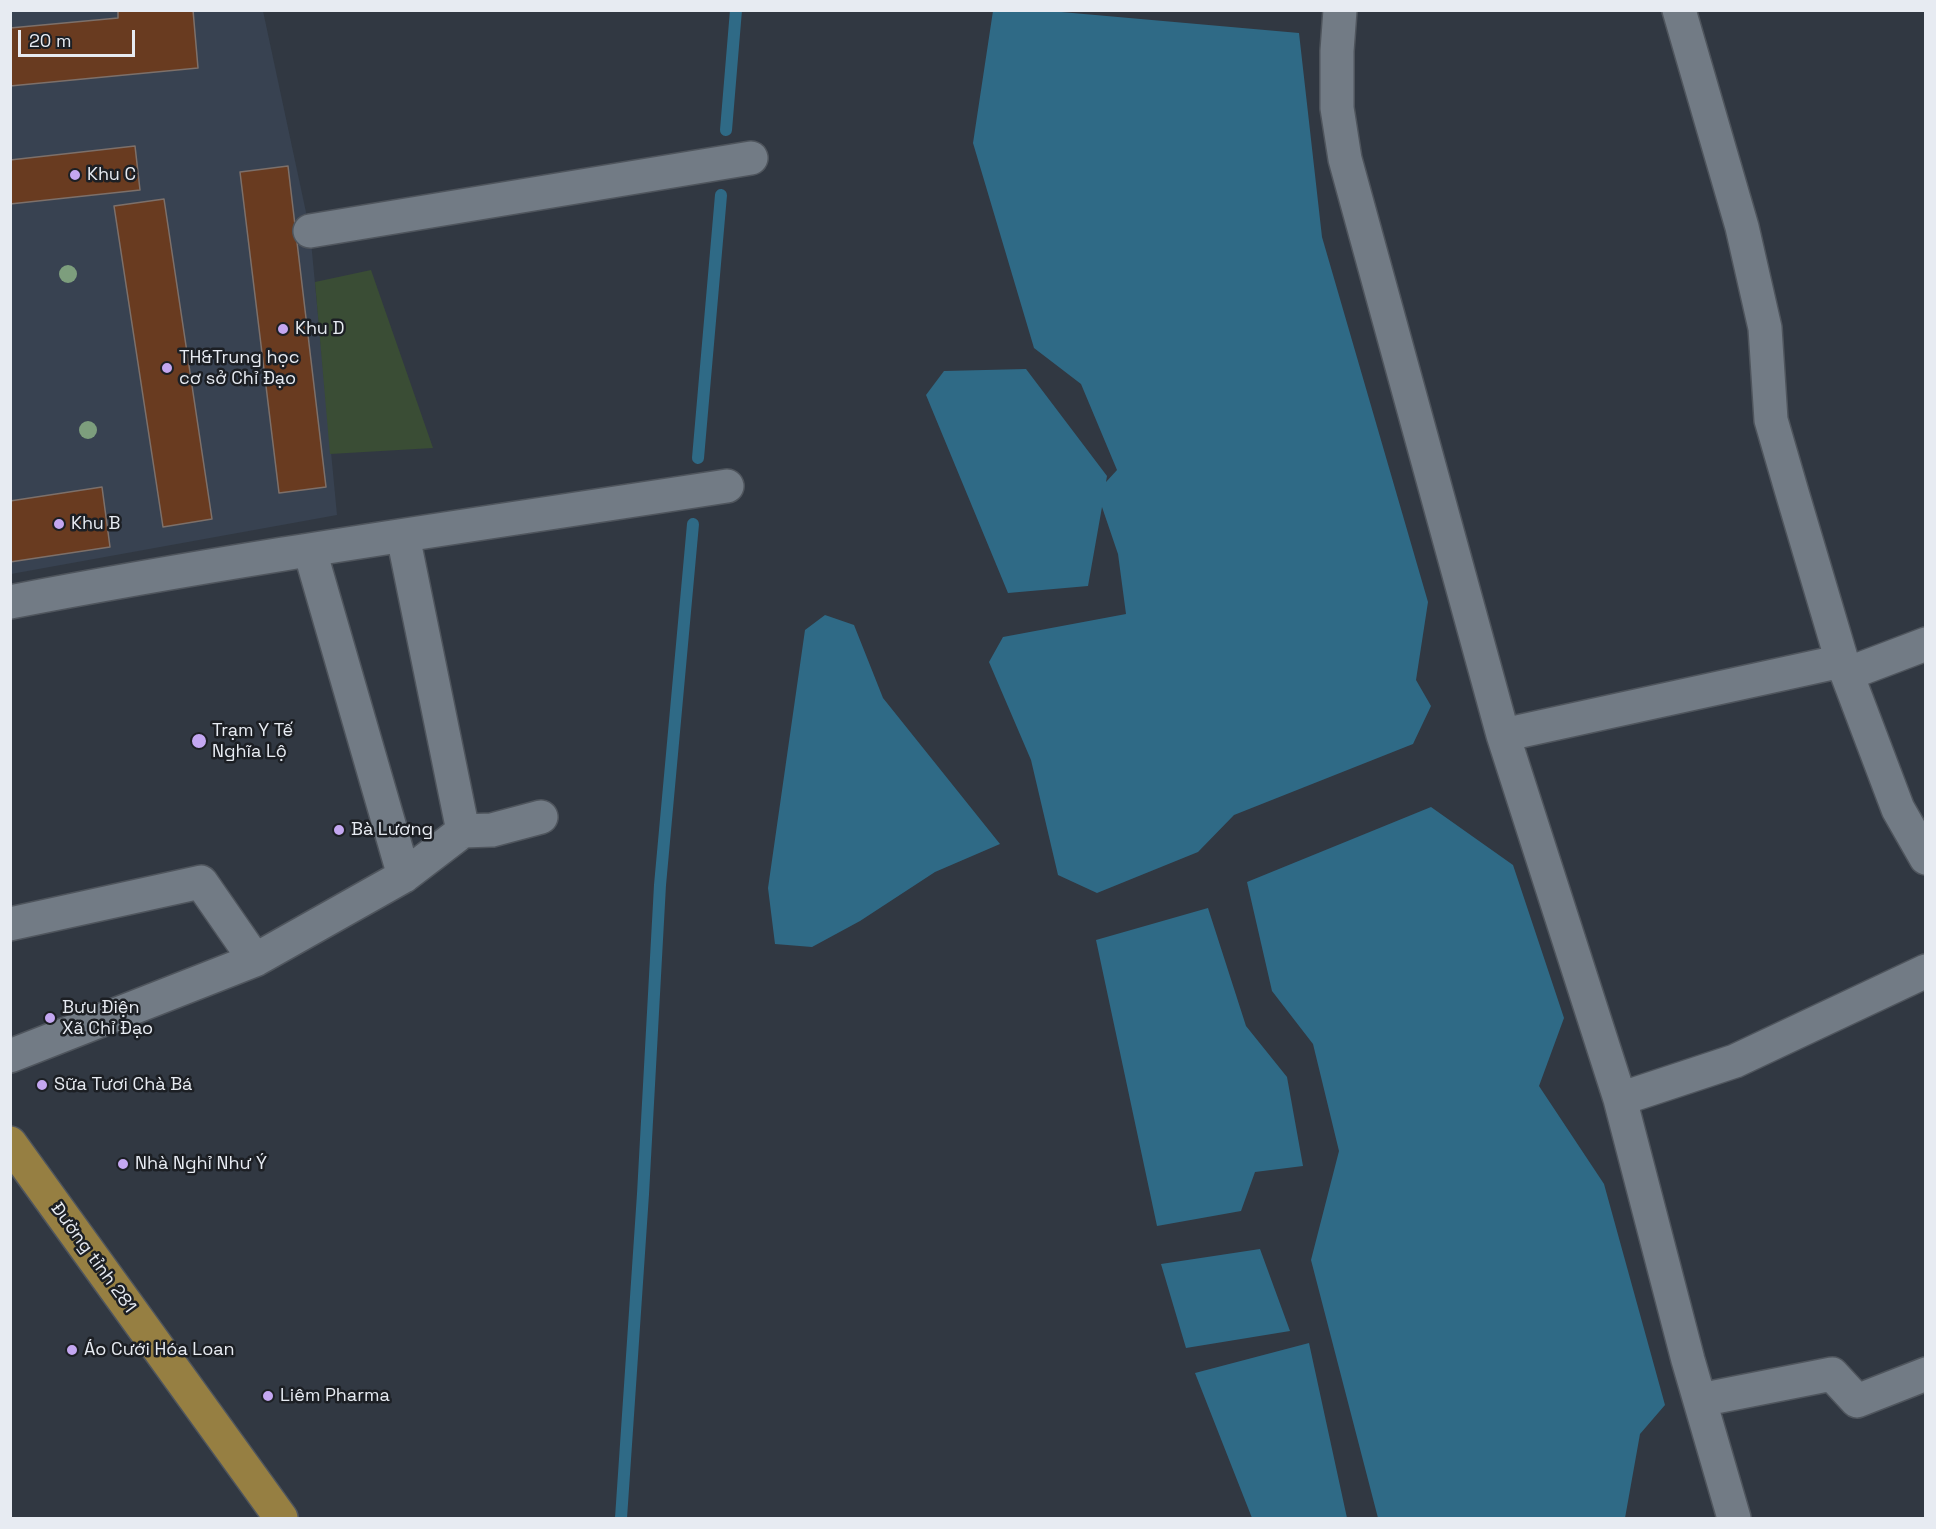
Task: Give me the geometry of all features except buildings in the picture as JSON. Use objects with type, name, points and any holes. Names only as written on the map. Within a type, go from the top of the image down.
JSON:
[{"type":"main road","name":"Đường tỉnh 281","points":[[10,1143],[281,1518]]},
{"type":"street","points":[[1340,10],[1337,108],[1345,159],[1503,735],[1620,1099],[1700,1400],[1734,1518]]},
{"type":"street","points":[[1678,10],[1742,227],[1763,316],[1771,420],[1845,667],[1898,809],[1926,858]]},
{"type":"street","points":[[310,231],[751,158]]},
{"type":"street","points":[[10,602],[91,586],[727,486]]},
{"type":"street","points":[[403,536],[463,831]]},
{"type":"street","points":[[310,551],[404,876]]},
{"type":"street","points":[[1503,735],[1845,667],[1926,644]]},
{"type":"street","points":[[10,1056],[255,960],[404,876],[463,831],[492,830],[541,818]]},
{"type":"street","points":[[10,924],[201,882],[255,960]]},
{"type":"street","points":[[1620,1099],[1735,1061],[1926,971]]},
{"type":"street","points":[[1700,1400],[1832,1374],[1857,1401],[1926,1374]]},
{"type":"shaded area","name":"TH&Trung học cơ sở Chỉ Đạo","points":[[11,11],[263,11],[310,231],[337,515],[11,574]]},
{"type":"green space","points":[[371,270],[433,448],[330,454],[315,282]]},
{"type":"water","points":[[993,11],[1050,11],[1299,33],[1322,237],[1428,602],[1416,680],[1431,706],[1413,744],[1234,815],[1198,852],[1097,893],[1058,875],[1031,760],[989,662],[1003,637],[1126,614],[1118,554],[1102,507],[1088,586],[1008,593],[926,395],[944,371],[1026,369],[1107,476],[1106,482],[1117,470],[1081,384],[1034,348],[973,143]]},
{"type":"water","points":[[825,615],[854,625],[883,698],[1000,844],[935,872],[860,921],[812,947],[775,944],[768,888],[805,630]]},
{"type":"water","points":[[1431,807],[1513,865],[1564,1018],[1539,1086],[1604,1184],[1665,1405],[1640,1434],[1625,1518],[1378,1518],[1311,1260],[1339,1151],[1313,1044],[1272,991],[1247,882]]},
{"type":"water","points":[[1208,908],[1246,1026],[1287,1077],[1303,1166],[1255,1172],[1241,1211],[1157,1226],[1096,940]]},
{"type":"water","points":[[1260,1249],[1290,1331],[1186,1348],[1161,1264]]},
{"type":"water","points":[[1309,1343],[1347,1518],[1252,1518],[1195,1373]]},
{"type":"waterway","points":[[726,130],[736,10]]},
{"type":"waterway","points":[[698,458],[721,195]]},
{"type":"waterway","points":[[621,1518],[643,1194],[660,885],[693,524]]},
{"type":"place","name":"Khu C","points":[[75,175]]},
{"type":"place","name":"Khu D","points":[[283,329]]},
{"type":"place","name":"TH&Trung học cơ sở Chỉ Đạo","points":[[167,368]]},
{"type":"place","name":"Khu B","points":[[59,524]]},
{"type":"place","name":"Trạm Y Tế Nghĩa Lộ","points":[[199,741]]},
{"type":"place","name":"Bà Lương","points":[[339,830]]},
{"type":"place","name":"Bưu Điện Xã Chỉ Đạo","points":[[50,1018]]},
{"type":"place","name":"Sữa Tươi Chà Bá","points":[[42,1085]]},
{"type":"place","name":"Nhà Nghỉ Như Ý","points":[[123,1164]]},
{"type":"place","name":"Áo Cưới Hóa Loan","points":[[72,1350]]},
{"type":"place","name":"Liêm Pharma","points":[[268,1396]]}]
